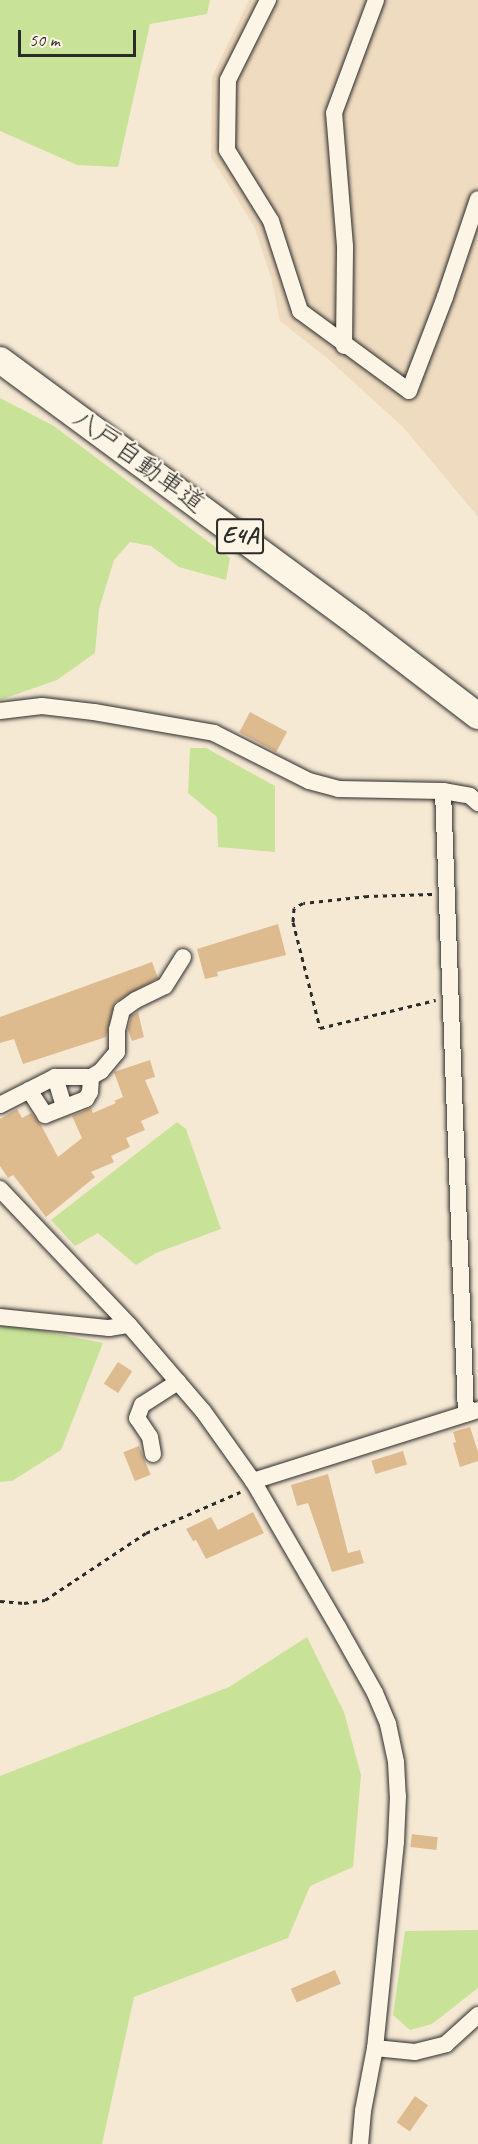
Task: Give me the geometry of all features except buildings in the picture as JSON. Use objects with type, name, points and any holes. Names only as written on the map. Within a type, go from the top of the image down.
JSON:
[{"type":"highway","name":"八戸自動車道","points":[[0,360],[339,610],[478,716]]},
{"type":"street","points":[[268,0],[228,80],[227,150],[271,221],[300,311],[409,391],[445,297],[478,199]]},
{"type":"street","points":[[345,346],[345,246],[334,113],[376,0]]},
{"type":"street","points":[[0,711],[42,706],[94,712],[214,733],[309,781],[338,789],[442,792],[470,796],[478,803]]},
{"type":"street","points":[[253,1481],[472,1412],[450,997],[442,792]]},
{"type":"street","points":[[0,1105],[55,1077],[92,1077],[113,1060],[117,1052],[117,1030],[122,1010],[135,1000],[165,986],[183,957]]},
{"type":"street","points":[[55,1077],[64,1107]]},
{"type":"street","points":[[29,1090],[45,1115],[86,1100],[90,1092],[92,1077]]},
{"type":"street","points":[[0,1189],[129,1325],[203,1411],[253,1481],[375,1693],[388,1724],[396,1762],[398,1796],[396,1842],[375,2048],[363,2111],[360,2144]]},
{"type":"street","points":[[0,1317],[109,1328],[129,1325]]},
{"type":"street","points":[[153,1454],[150,1437],[137,1418],[142,1405],[178,1382]]},
{"type":"street","points":[[375,2048],[415,2052],[446,2044],[478,2015]]},
{"type":"path","points":[[446,894],[368,896],[303,903],[294,908],[293,921],[320,1028],[450,997]]},
{"type":"path","points":[[0,1601],[24,1603],[45,1600],[146,1533],[236,1495],[253,1481]]},
{"type":"shaded area","points":[[249,0],[478,0],[478,517],[404,428],[327,358],[280,321],[272,281],[254,226],[211,157],[212,77]]},
{"type":"green space","points":[[0,0],[210,0],[207,14],[150,24],[118,167],[77,165],[0,131]]},
{"type":"green space","points":[[0,398],[54,426],[230,558],[226,580],[179,567],[151,546],[130,542],[114,560],[99,609],[95,653],[57,680],[0,700]]},
{"type":"green space","points":[[190,748],[206,748],[275,786],[275,852],[218,847],[217,817],[188,793]]},
{"type":"green space","points":[[177,1122],[186,1129],[221,1229],[156,1253],[136,1265],[98,1233],[75,1246],[51,1220]]},
{"type":"green space","points":[[0,1323],[103,1343],[61,1450],[12,1481],[0,1482]]},
{"type":"green space","points":[[307,1637],[344,1712],[361,1775],[353,1867],[310,1886],[288,1938],[134,1997],[102,2144],[0,2144],[0,1776],[229,1687]]},
{"type":"green space","points":[[478,1930],[478,1988],[432,2024],[410,2030],[393,2015],[405,1931]]}]
